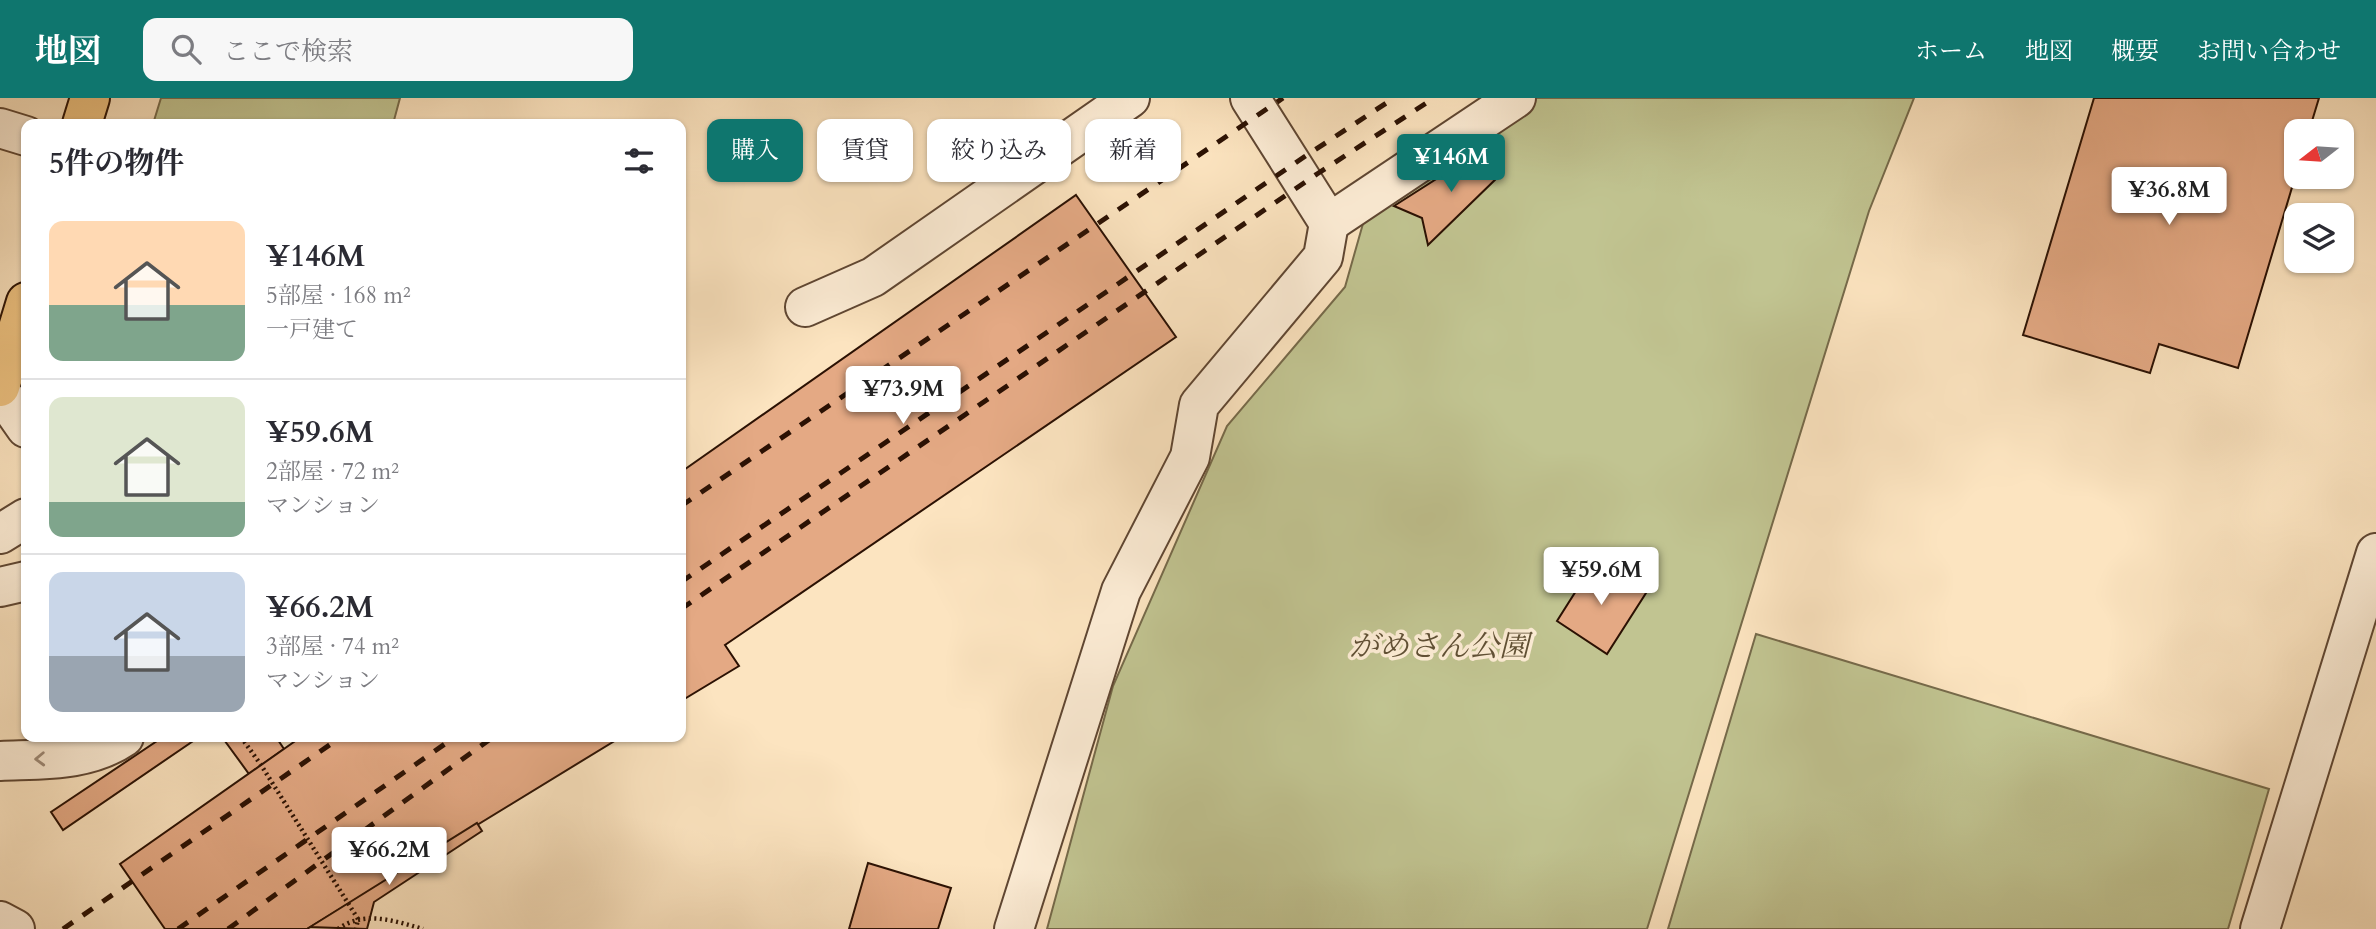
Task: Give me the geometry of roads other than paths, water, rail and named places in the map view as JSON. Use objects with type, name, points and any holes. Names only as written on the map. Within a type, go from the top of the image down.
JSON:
[{"type":"main road","points":[[84,119],[90,98]]},
{"type":"main road","points":[[0,389],[21,319]]},
{"type":"street","points":[[805,307],[873,277],[1130,98]]},
{"type":"street","points":[[1014,929],[1121,591],[1191,457],[1199,405],[1323,257],[1329,223],[1250,98]]},
{"type":"street","points":[[1329,223],[1516,98]]},
{"type":"street","points":[[0,128],[21,134]]},
{"type":"street","points":[[0,389],[21,420]]},
{"type":"street","points":[[0,534],[21,521]]},
{"type":"street","points":[[2260,929],[2376,553]]},
{"type":"street","points":[[0,587],[21,582]]},
{"type":"street","points":[[0,761],[65,758],[95,752],[114,742]]},
{"type":"street","points":[[0,921],[15,929]]},
{"type":"railway","points":[[686,503],[1283,98]]},
{"type":"railway","points":[[686,579],[1394,98]]},
{"type":"railway","points":[[686,606],[1317,174],[1434,98]]},
{"type":"railway","points":[[63,929],[334,742]]},
{"type":"railway","points":[[178,929],[448,742]]},
{"type":"railway","points":[[228,929],[486,742]]},
{"type":"park label","name":"がめさん公園","points":[[1439,646]]}]
